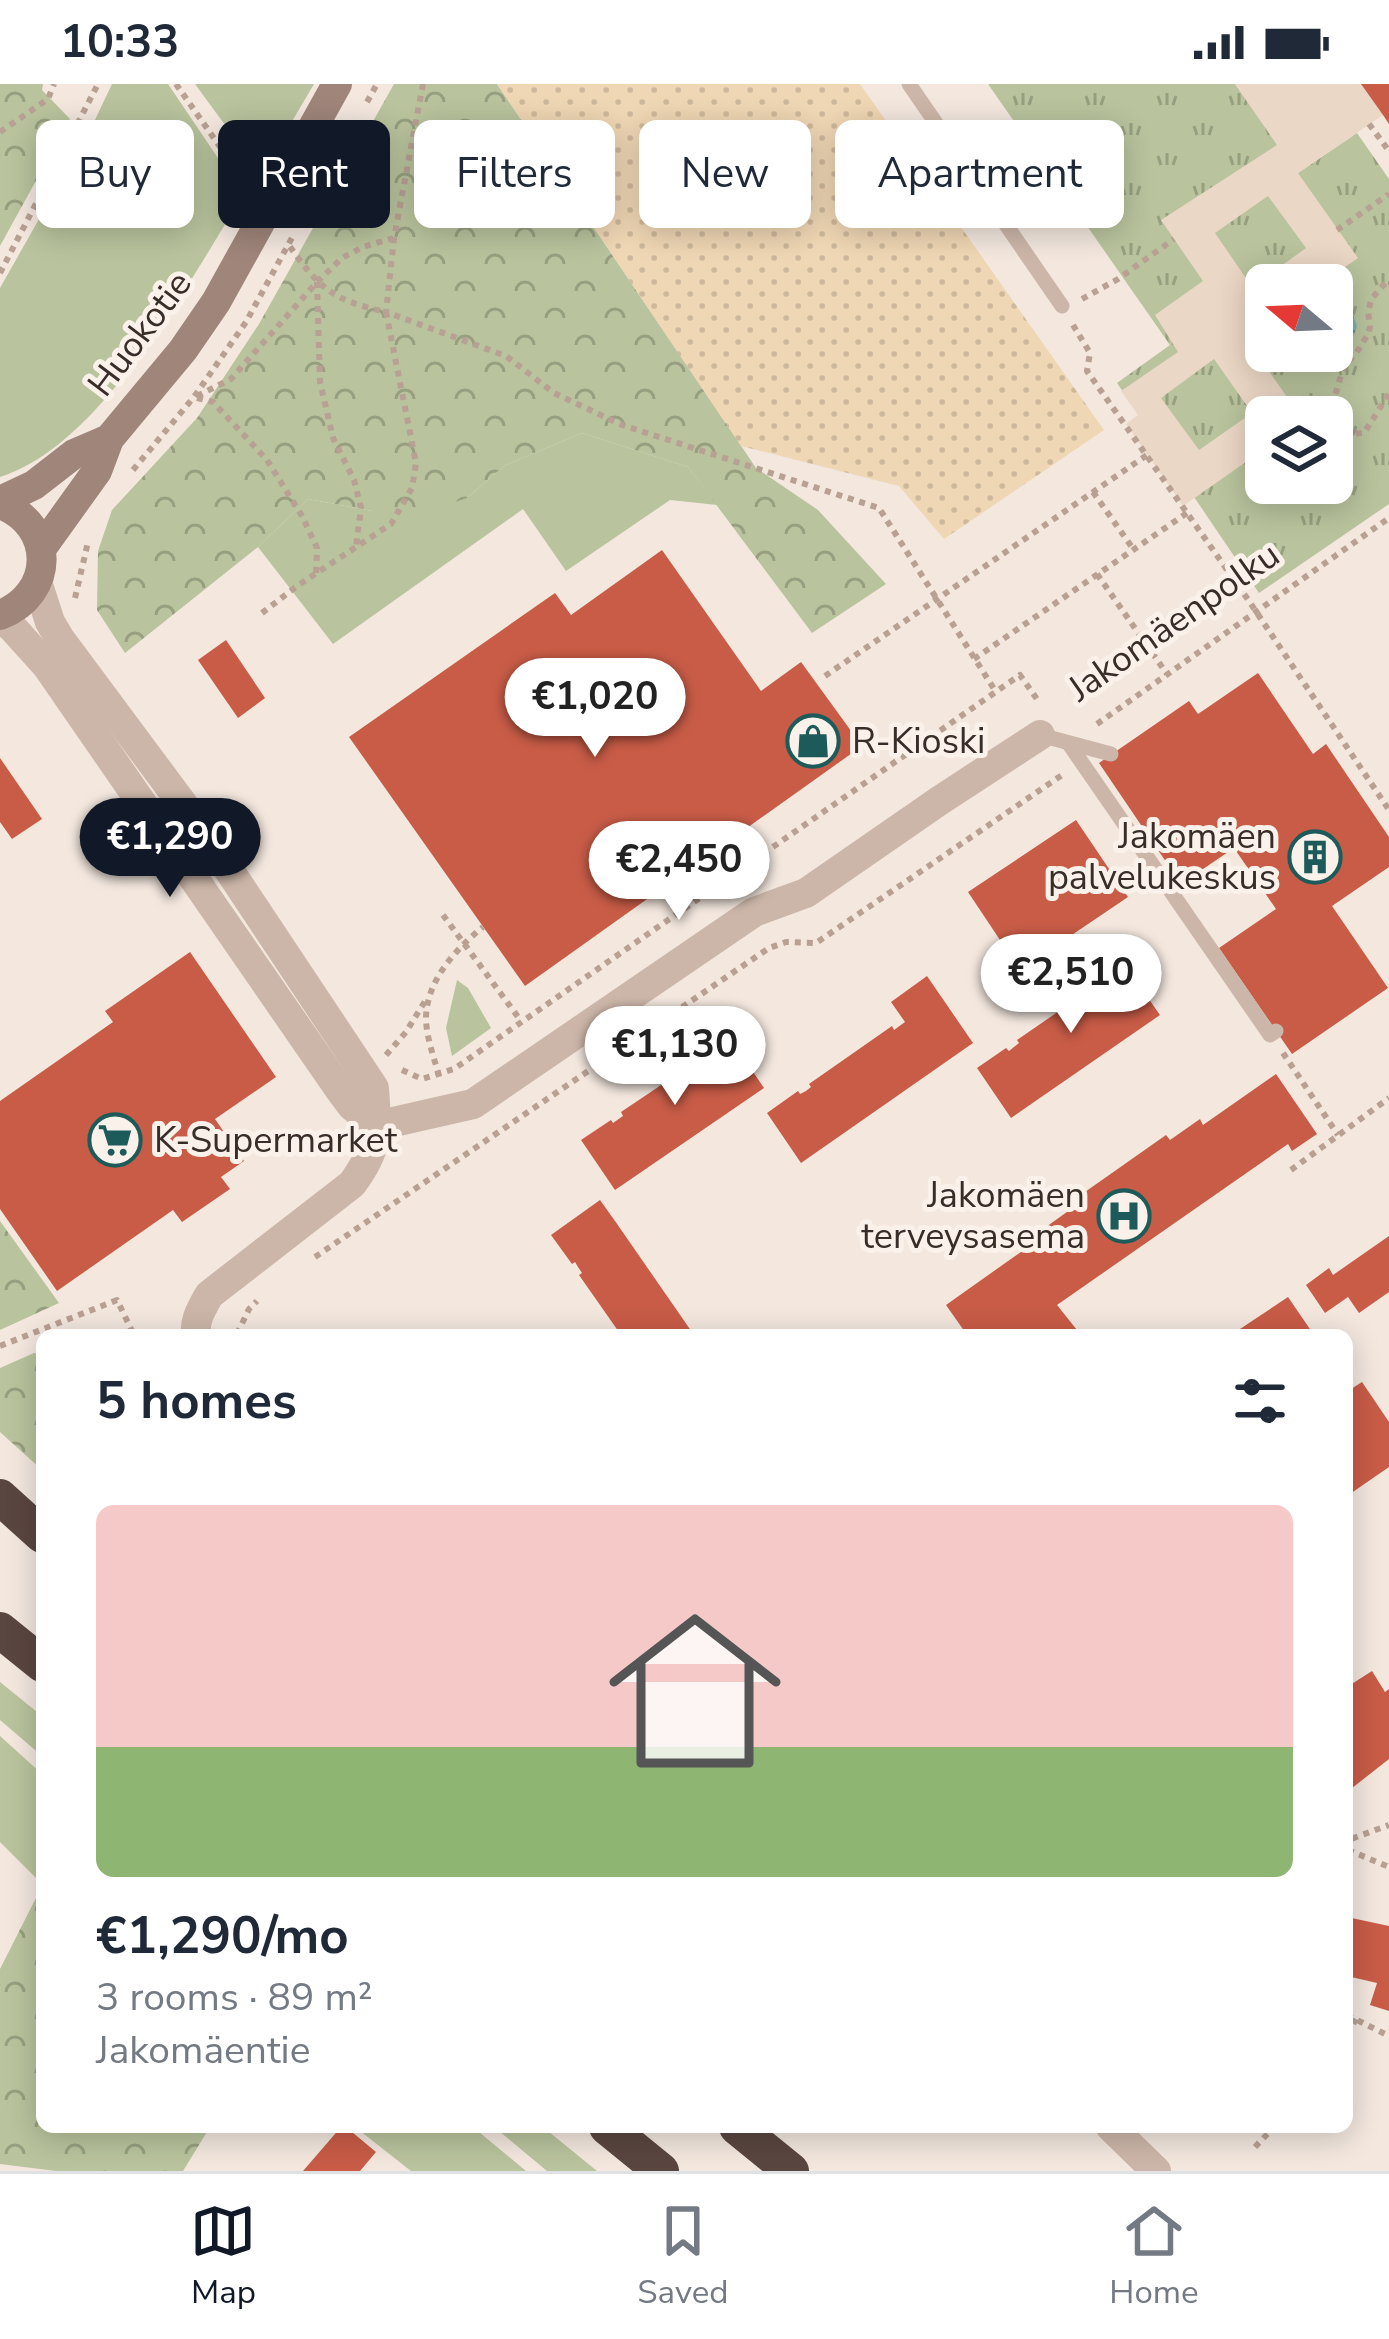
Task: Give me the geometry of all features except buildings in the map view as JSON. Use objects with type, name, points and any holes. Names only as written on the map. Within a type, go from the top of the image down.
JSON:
[{"type":"highway","points":[[0,1497],[36,1530]]},
{"type":"highway","points":[[0,1630],[36,1659]]},
{"type":"highway","points":[[615,2133],[661,2171]]},
{"type":"highway","points":[[744,2133],[791,2171]]},
{"type":"main road","name":"Huokotie","points":[[41,549],[97,471],[110,439],[216,302],[337,84]]},
{"type":"main road","name":"Huokotie","points":[[0,502],[34,485],[74,454],[110,439]]},
{"type":"main road","points":[[0,502],[33,527],[42,560],[37,582],[24,601],[0,617]]},
{"type":"street","points":[[37,582],[60,639],[205,834],[374,1088],[374,1148],[352,1184],[209,1295],[195,1329]]},
{"type":"street","points":[[0,617],[46,666],[340,1090],[376,1126]]},
{"type":"street","name":"Jakomäenpolku","points":[[376,1126],[473,1104],[754,912],[806,893],[939,801],[1054,740]]},
{"type":"street","points":[[1117,2133],[1156,2171]]},
{"type":"lane","points":[[909,84],[1062,307]]},
{"type":"lane","points":[[1054,740],[1111,754]]},
{"type":"lane","points":[[1054,740],[1082,763],[1273,1033]]},
{"type":"path","points":[[0,132],[48,99],[54,84]]},
{"type":"path","points":[[0,273],[98,84]]},
{"type":"path","points":[[176,84],[218,144]]},
{"type":"path","points":[[262,613],[391,524],[412,488],[416,463],[386,312],[394,238],[423,84]]},
{"type":"path","points":[[1370,124],[1389,151]]},
{"type":"path","points":[[1337,230],[1389,194]]},
{"type":"path","points":[[282,236],[309,273],[334,296],[506,356],[554,393],[622,425],[879,508],[996,692]]},
{"type":"path","points":[[316,576],[317,548],[267,460],[213,402],[194,397],[231,380],[342,258],[394,238]]},
{"type":"path","points":[[1174,239],[1087,298],[1062,307],[1090,353],[1087,370],[1389,810]]},
{"type":"path","points":[[1334,396],[1343,368],[1368,334],[1372,298],[1389,279]]},
{"type":"path","points":[[317,282],[320,382],[333,438],[361,508],[356,549]]},
{"type":"path","points":[[1353,434],[1364,433],[1389,394]]},
{"type":"path","points":[[825,676],[1147,455]]},
{"type":"path","points":[[1093,492],[1134,550]]},
{"type":"path","points":[[974,658],[1187,513]]},
{"type":"path","name":"Jakomäenpolku","points":[[1054,740],[1167,674],[1389,518]]},
{"type":"path","points":[[78,596],[92,527]]},
{"type":"path","points":[[1097,574],[1167,674]]},
{"type":"path","points":[[402,1070],[422,1079],[454,1069],[1020,675]]},
{"type":"path","points":[[310,1261],[769,948],[786,942],[816,943],[1082,763]]},
{"type":"path","points":[[443,915],[521,1021]]},
{"type":"path","points":[[388,1053],[464,943],[484,927]]},
{"type":"path","points":[[430,992],[426,1018],[439,1076]]},
{"type":"path","points":[[1273,1033],[1338,1135]]},
{"type":"path","points":[[1291,1170],[1389,1099]]},
{"type":"path","points":[[239,1329],[260,1298]]},
{"type":"path","points":[[43,1329],[117,1300],[131,1329]]},
{"type":"path","points":[[0,1346],[36,1332]]},
{"type":"path","points":[[1353,1838],[1389,1825]]},
{"type":"path","points":[[1353,1852],[1389,1867]]},
{"type":"path","points":[[1353,2018],[1389,2036]]},
{"type":"path","points":[[1256,2146],[1268,2133]]},
{"type":"green space","points":[[0,84],[43,84],[42,90],[70,119],[36,120],[36,181],[0,246]]},
{"type":"green space","points":[[112,84],[168,84],[192,120],[95,120]]},
{"type":"green space","points":[[195,84],[314,84],[293,120],[221,120]]},
{"type":"green space","points":[[394,84],[497,84],[521,120],[414,120],[414,228],[594,228],[756,468],[818,510],[886,584],[812,633],[688,467],[582,433],[504,466],[467,498],[424,512],[372,511],[308,499],[258,547],[125,653],[97,610],[98,551],[112,510],[197,418],[259,324],[313,228],[390,228],[390,120],[374,120]]},
{"type":"green space","points":[[988,84],[1235,84],[1298,173],[1357,133],[1389,179],[1389,504],[1259,593],[1117,383],[1170,345],[1088,228],[1124,228],[1124,120],[1013,120]]},
{"type":"green space","points":[[194,122],[218,158],[218,228],[222,228],[140,356],[107,397],[73,432],[37,459],[0,477],[0,288],[36,224],[194,228]]},
{"type":"green space","points":[[582,433],[688,467],[717,505],[670,500],[566,571],[523,509],[333,644],[258,547],[308,499],[372,511],[467,498],[504,466]]},
{"type":"green space","points":[[457,980],[468,988],[491,1028],[452,1056],[446,1028]]},
{"type":"green space","points":[[0,1221],[59,1303],[0,1330]]},
{"type":"green space","points":[[36,1353],[36,1465],[0,1432],[0,1368]]},
{"type":"green space","points":[[0,1682],[36,1711],[36,1751],[0,1720]]},
{"type":"green space","points":[[0,1736],[36,1769],[36,1878],[0,1842]]},
{"type":"green space","points":[[36,1898],[36,2133],[206,2133],[183,2171],[56,2171],[0,2164],[0,1969]]},
{"type":"green space","points":[[363,2133],[480,2133],[526,2171],[411,2171]]},
{"type":"green space","points":[[501,2133],[550,2133],[597,2171],[547,2171]]},
{"type":"sand","points":[[497,84],[860,84],[885,120],[835,120],[835,228],[962,228],[1104,430],[944,539],[899,486],[741,446],[594,228],[615,228],[615,120],[521,120]]},
{"type":"shaded area","points":[[1235,84],[1361,84],[1383,115],[1298,173],[1358,258],[1349,264],[1284,264],[1306,248],[1268,196],[1215,233],[1245,277],[1245,372],[1270,372],[1286,396],[1245,396],[1245,403],[1214,359],[1161,398],[1199,450],[1245,418],[1245,463],[1183,506],[1126,424],[1138,415],[1121,391],[1178,352],[1155,315],[1203,281],[1161,220],[1277,145]]},
{"type":"place","name":"R-Kioski","points":[[813,741]]},
{"type":"place","name":"Jakomäen palvelukeskus","points":[[1315,857]]},
{"type":"place","name":"K-Supermarket","points":[[115,1140]]},
{"type":"place","name":"Jakomäen terveysasema","points":[[1124,1216]]}]
